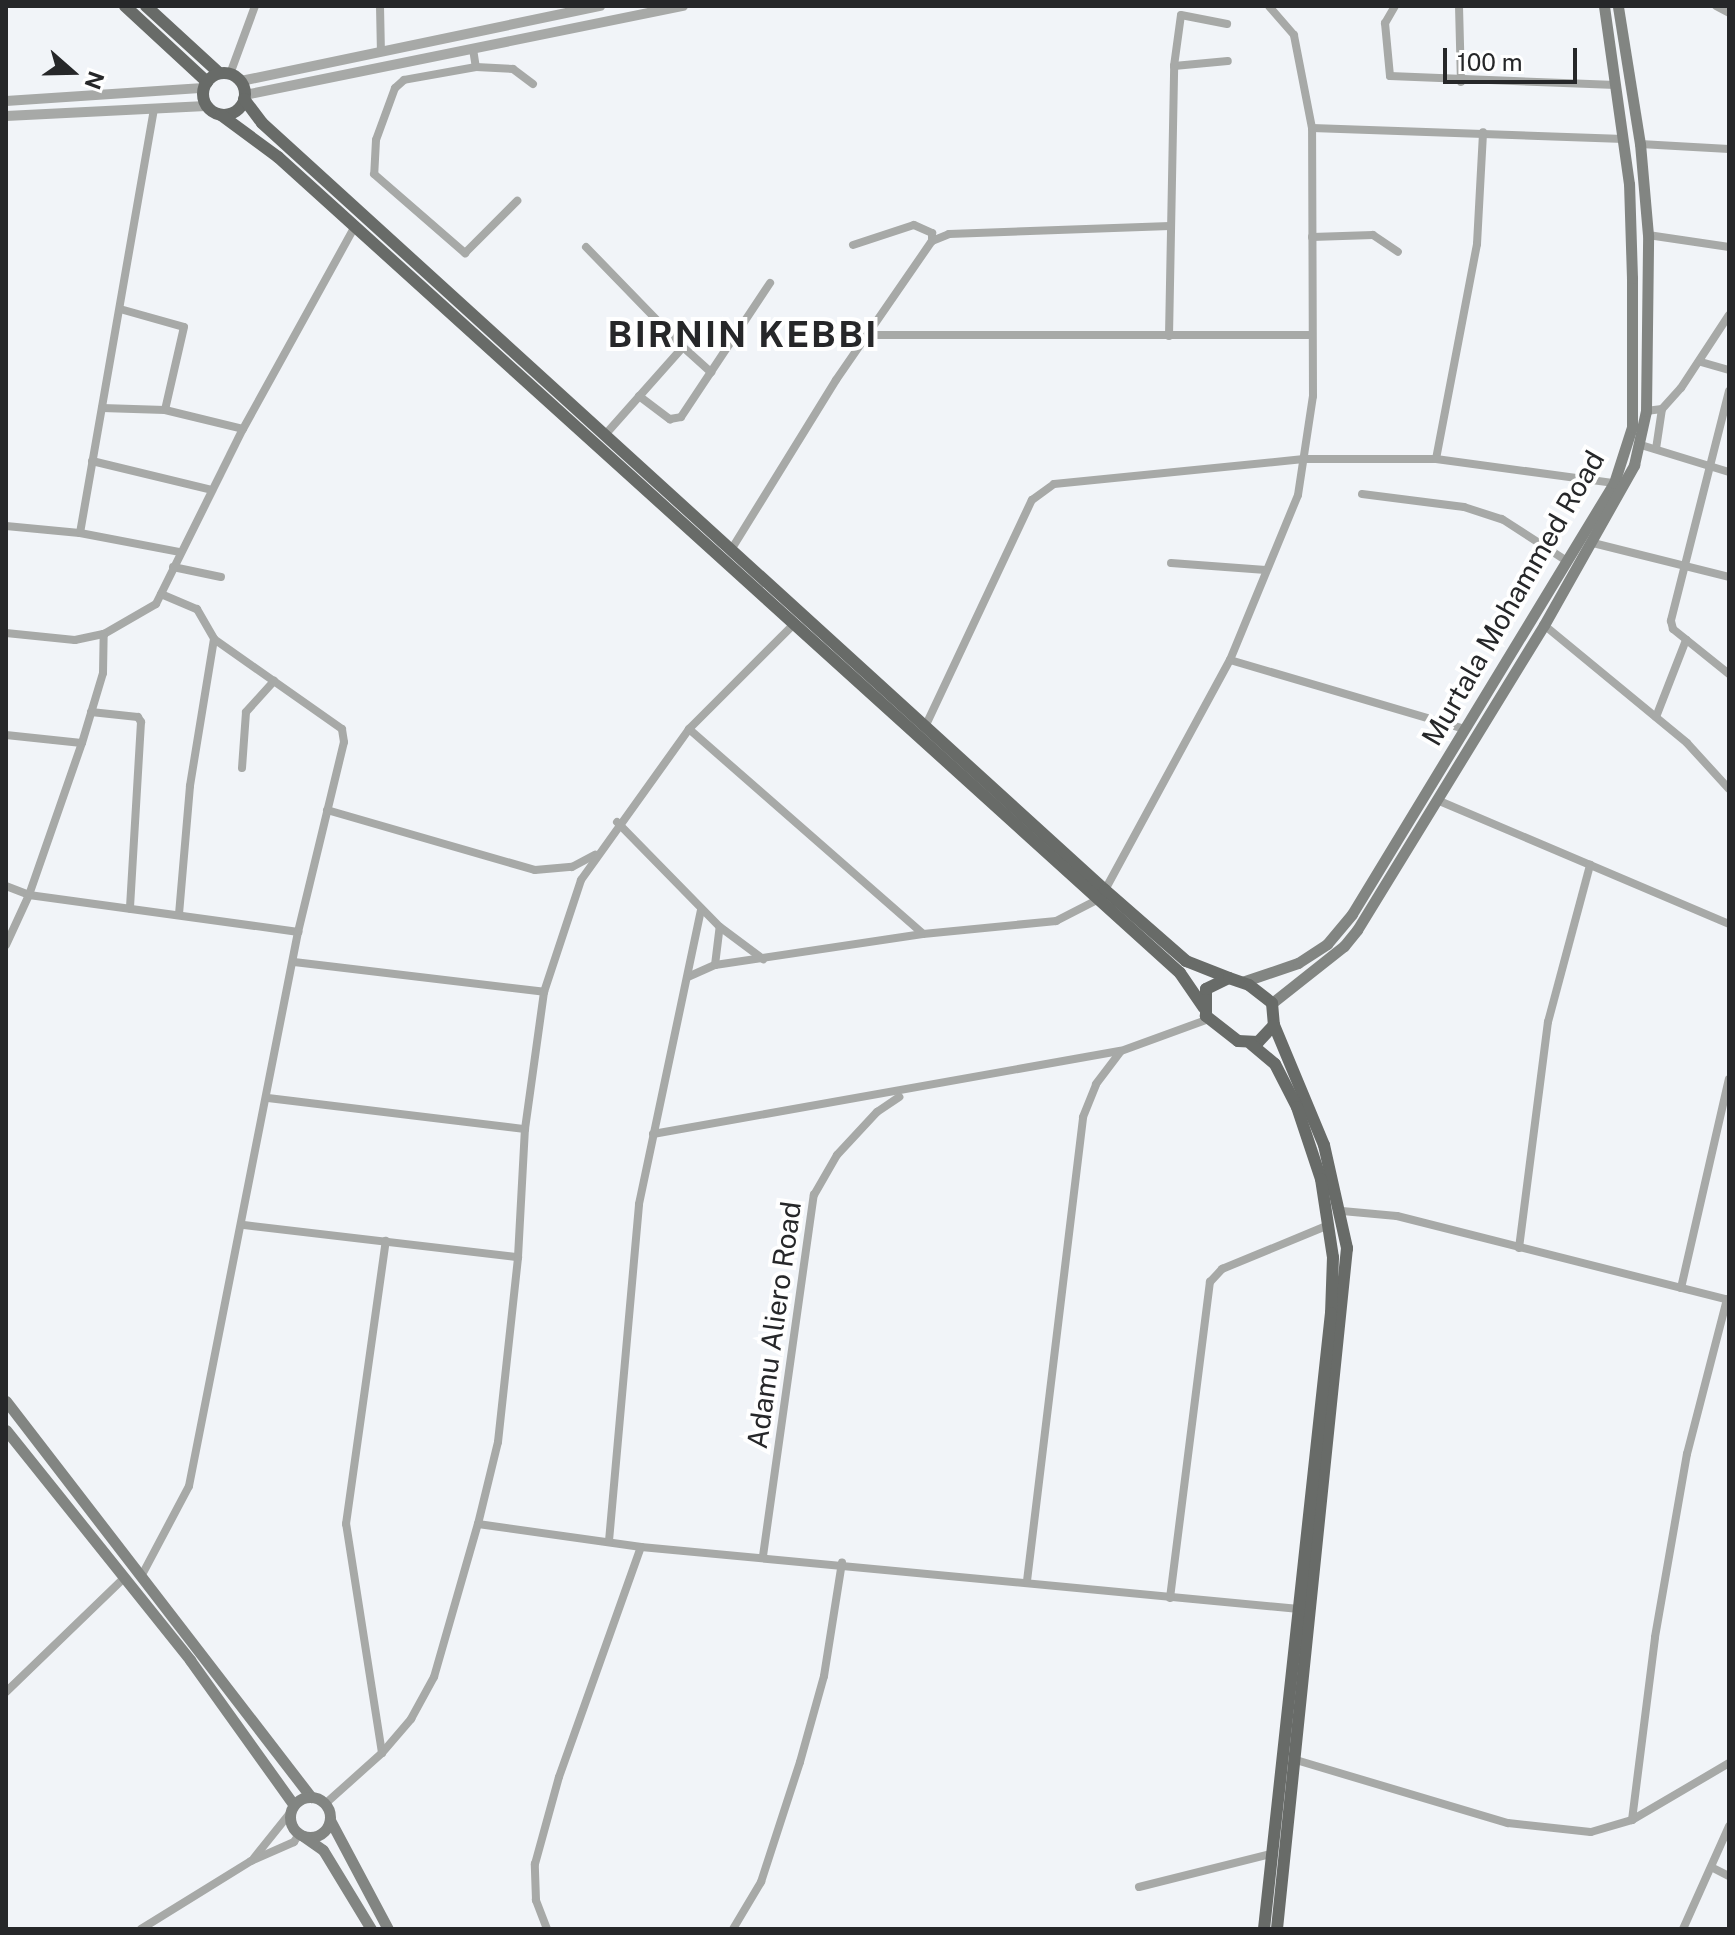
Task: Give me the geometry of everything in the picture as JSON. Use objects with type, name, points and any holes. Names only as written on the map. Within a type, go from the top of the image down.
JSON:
[{"type":"main road","points":[[125,6],[205,85],[206,106],[258,139],[793,625],[1101,895],[1186,961],[1236,980],[1272,1003],[1274,1025],[1312,1110],[1342,1211],[1346,1285],[1296,1760],[1264,1929]]},
{"type":"main road","points":[[146,6],[230,76],[262,123],[925,727],[1180,973],[1206,1014],[1225,1034],[1251,1044],[1275,1064],[1297,1107],[1330,1224],[1331,1313],[1299,1609],[1279,1853],[1277,1929]]},
{"type":"main road","name":"Murtala Mohammed Road","points":[[1272,1003],[1344,946],[1593,543],[1614,483],[1633,410],[1630,200],[1604,6]]},
{"type":"main road","name":"Murtala Mohammed Road","points":[[1236,980],[1298,963],[1340,931],[1567,561],[1606,507],[1641,445],[1646,411],[1648,235],[1640,144],[1618,6]]},
{"type":"main road","points":[[205,85],[230,76]]},
{"type":"main road","points":[[221,115],[233,113],[245,97]]},
{"type":"main road","points":[[1206,1014],[1206,989],[1236,980]]},
{"type":"main road","points":[[1251,1044],[1264,1039],[1274,1025]]},
{"type":"main road","points":[[6,1401],[143,1573],[311,1797],[325,1804],[330,1820],[388,1929]]},
{"type":"main road","points":[[6,1430],[125,1577],[292,1809],[301,1835],[323,1850],[371,1929]]},
{"type":"main road","points":[[292,1809],[311,1797]]},
{"type":"main road","points":[[301,1835],[319,1835],[330,1820]]},
{"type":"street","points":[[255,6],[230,76],[381,52],[600,6]]},
{"type":"street","points":[[380,6],[381,52]]},
{"type":"street","points":[[245,97],[683,6]]},
{"type":"street","points":[[690,976],[715,965],[923,934],[1056,921],[1101,895],[1230,660],[1298,495],[1313,396],[1312,128],[1294,35],[1269,6]]},
{"type":"street","points":[[1395,6],[1385,23],[1390,76],[1461,82],[1616,85]]},
{"type":"street","points":[[1459,6],[1461,82]]},
{"type":"street","points":[[1716,6],[1729,13]]},
{"type":"street","points":[[1169,336],[1174,66],[1181,15],[1227,24]]},
{"type":"street","points":[[470,33],[476,67]]},
{"type":"street","points":[[1174,66],[1228,61]]},
{"type":"street","points":[[517,201],[465,253],[374,174],[376,140],[395,88],[404,80],[476,67],[513,69],[533,84]]},
{"type":"street","points":[[6,101],[205,85]]},
{"type":"street","points":[[23,100],[25,114]]},
{"type":"street","points":[[6,116],[206,106]]},
{"type":"street","points":[[80,533],[154,109]]},
{"type":"street","points":[[1312,128],[1624,139]]},
{"type":"street","points":[[1436,459],[1477,244],[1483,132]]},
{"type":"street","points":[[1640,144],[1729,149]]},
{"type":"street","points":[[731,550],[932,241],[932,233],[914,225],[853,245]]},
{"type":"street","points":[[6,633],[75,640],[104,634],[149,610],[161,594],[243,429],[355,226]]},
{"type":"street","points":[[932,241],[949,234],[1170,226]]},
{"type":"street","points":[[1312,237],[1373,235],[1398,252]]},
{"type":"street","points":[[1648,235],[1729,247]]},
{"type":"street","points":[[586,247],[711,372]]},
{"type":"street","points":[[639,396],[677,419],[770,283]]},
{"type":"street","points":[[120,309],[184,327],[165,410]]},
{"type":"street","points":[[1656,449],[1662,409],[1701,362],[1729,315]]},
{"type":"street","points":[[870,335],[1312,335]]},
{"type":"street","points":[[604,436],[683,347]]},
{"type":"street","points":[[1701,362],[1729,370]]},
{"type":"street","points":[[1729,391],[1671,621],[1686,640],[1729,674]]},
{"type":"street","points":[[102,408],[165,410],[243,429]]},
{"type":"street","points":[[1646,411],[1662,409]]},
{"type":"street","points":[[1641,445],[1729,472]]},
{"type":"street","points":[[925,727],[1041,490],[1054,484],[1304,459],[1436,459],[1614,483]]},
{"type":"street","points":[[92,461],[212,490]]},
{"type":"street","points":[[1362,494],[1464,507],[1502,519],[1567,561]]},
{"type":"street","points":[[6,526],[80,533],[180,552]]},
{"type":"street","points":[[1593,543],[1729,577]]},
{"type":"street","points":[[1171,563],[1266,570]]},
{"type":"street","points":[[173,567],[221,577]]},
{"type":"street","points":[[143,1573],[189,1486],[244,1225],[298,932],[327,810],[342,729],[214,639],[197,609],[161,594]]},
{"type":"street","points":[[325,1804],[382,1753],[411,1719],[434,1677],[478,1524],[498,1442],[518,1257],[525,1129],[544,992],[581,880],[617,822],[689,729],[793,625]]},
{"type":"street","points":[[1544,625],[1656,717],[1729,789]]},
{"type":"street","points":[[6,945],[29,895],[82,743],[103,673],[104,634]]},
{"type":"street","points":[[179,915],[190,786],[214,639]]},
{"type":"street","points":[[1656,717],[1686,640]]},
{"type":"street","points":[[1230,660],[1465,729]]},
{"type":"street","points":[[242,768],[246,712],[274,681]]},
{"type":"street","points":[[91,712],[138,717],[141,722],[130,909]]},
{"type":"street","points":[[689,729],[923,934]]},
{"type":"street","points":[[6,735],[82,743]]},
{"type":"street","points":[[1437,800],[1729,924]]},
{"type":"street","points":[[327,810],[535,870],[572,867],[596,855]]},
{"type":"street","points":[[617,822],[720,927],[763,959]]},
{"type":"street","points":[[1519,1248],[1548,1022],[1590,865]]},
{"type":"street","points":[[6,886],[29,895],[298,932]]},
{"type":"street","points":[[609,1541],[629,1272],[653,1134],[690,976],[701,909]]},
{"type":"street","points":[[715,965],[720,927]]},
{"type":"street","points":[[294,962],[544,992]]},
{"type":"street","points":[[653,1134],[911,1092],[1121,1051],[1206,1014]]},
{"type":"street","points":[[1027,1581],[1083,1117],[1096,1084],[1121,1051]]},
{"type":"street","points":[[1681,1288],[1729,1079]]},
{"type":"street","name":"Adamu Aliero Road","points":[[763,1556],[814,1195],[827,1166],[866,1123],[886,1103],[911,1092]]},
{"type":"street","points":[[268,1098],[525,1129]]},
{"type":"street","points":[[1342,1211],[1397,1216],[1728,1300],[1684,1469],[1655,1637],[1632,1820]]},
{"type":"street","points":[[1170,1598],[1210,1282],[1222,1269],[1330,1224]]},
{"type":"street","points":[[244,1225],[518,1257]]},
{"type":"street","points":[[382,1753],[346,1524],[386,1241]]},
{"type":"street","points":[[478,1524],[641,1547],[842,1562],[1299,1609]]},
{"type":"street","points":[[547,1929],[536,1900],[535,1864],[559,1777],[641,1547]]},
{"type":"street","points":[[733,1929],[761,1882],[796,1777],[824,1676],[842,1562]]},
{"type":"street","points":[[6,1692],[125,1577]]},
{"type":"street","points":[[1296,1760],[1508,1823],[1591,1832],[1632,1820],[1729,1763]]},
{"type":"street","points":[[251,1861],[292,1809]]},
{"type":"street","points":[[1683,1929],[1713,1868],[1729,1826]]},
{"type":"street","points":[[141,1929],[251,1861],[294,1842],[301,1835]]},
{"type":"street","points":[[1139,1887],[1279,1853]]},
{"type":"street","points":[[1713,1868],[1729,1876]]},
{"type":"district","name":"BIRNIN KEBBI","points":[[743,335]]}]
